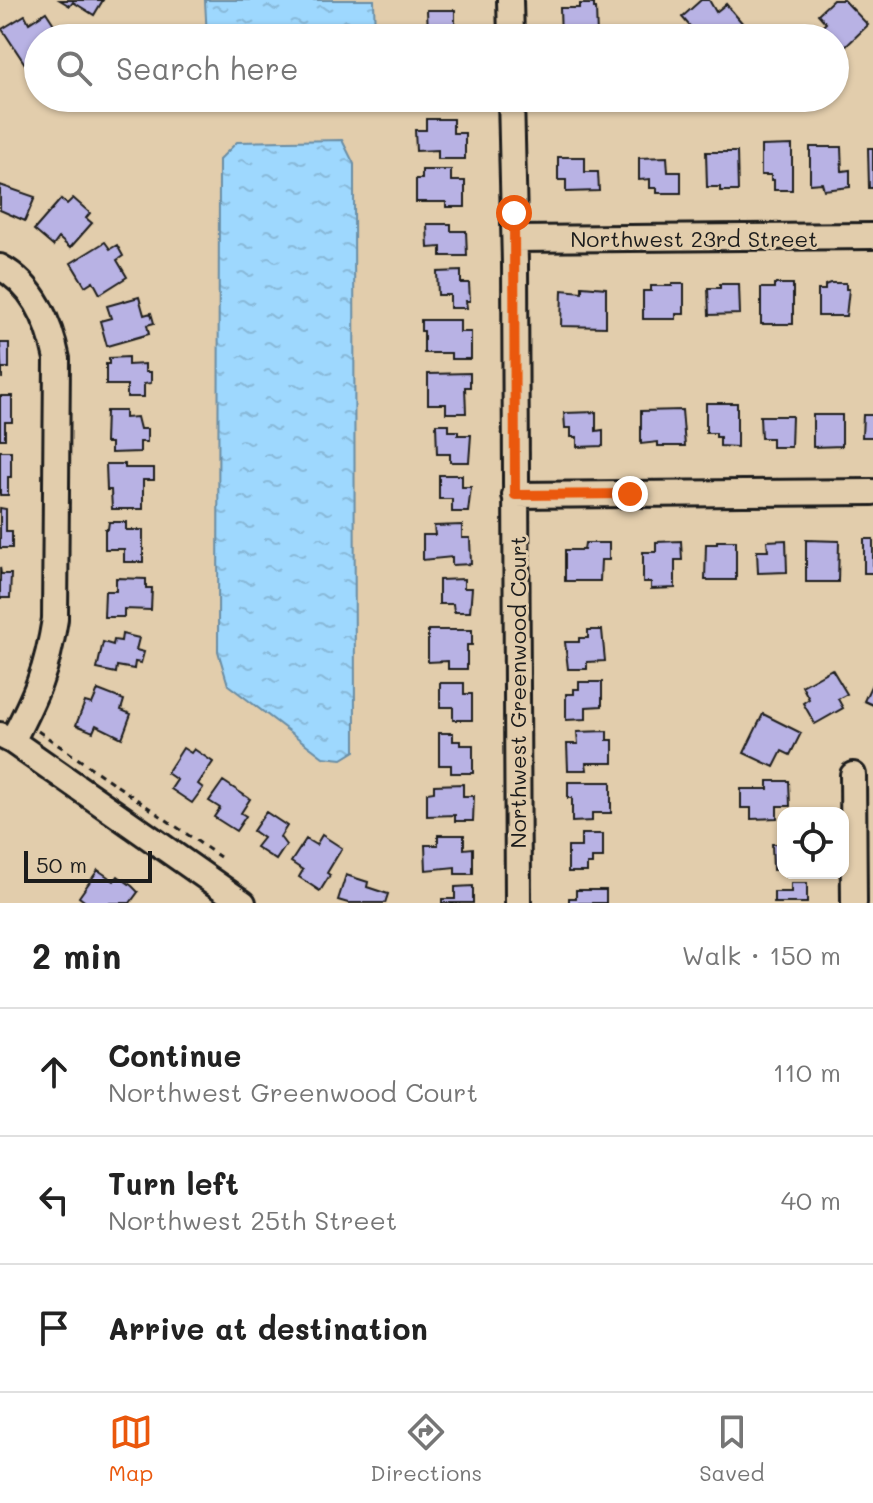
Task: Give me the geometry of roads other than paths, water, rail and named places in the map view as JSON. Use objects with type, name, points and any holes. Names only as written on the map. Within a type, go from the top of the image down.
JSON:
[{"type":"street","points":[[510,0],[511,24]]},
{"type":"street","name":"Northwest Greenwood Court","points":[[511,112],[515,239],[518,903]]},
{"type":"street","name":"Northwest 23rd Street","points":[[515,239],[873,236]]},
{"type":"street","points":[[0,267],[35,299],[52,336],[57,359],[55,619],[49,661],[38,691],[11,733],[243,903]]},
{"type":"street","points":[[515,495],[873,492]]},
{"type":"street","points":[[853,775],[854,903]]},
{"type":"water","points":[[205,0],[374,0],[375,24],[206,24]]},
{"type":"water","points":[[342,140],[354,164],[355,751],[342,759],[323,757],[228,685],[218,651],[219,160],[237,142]]}]
